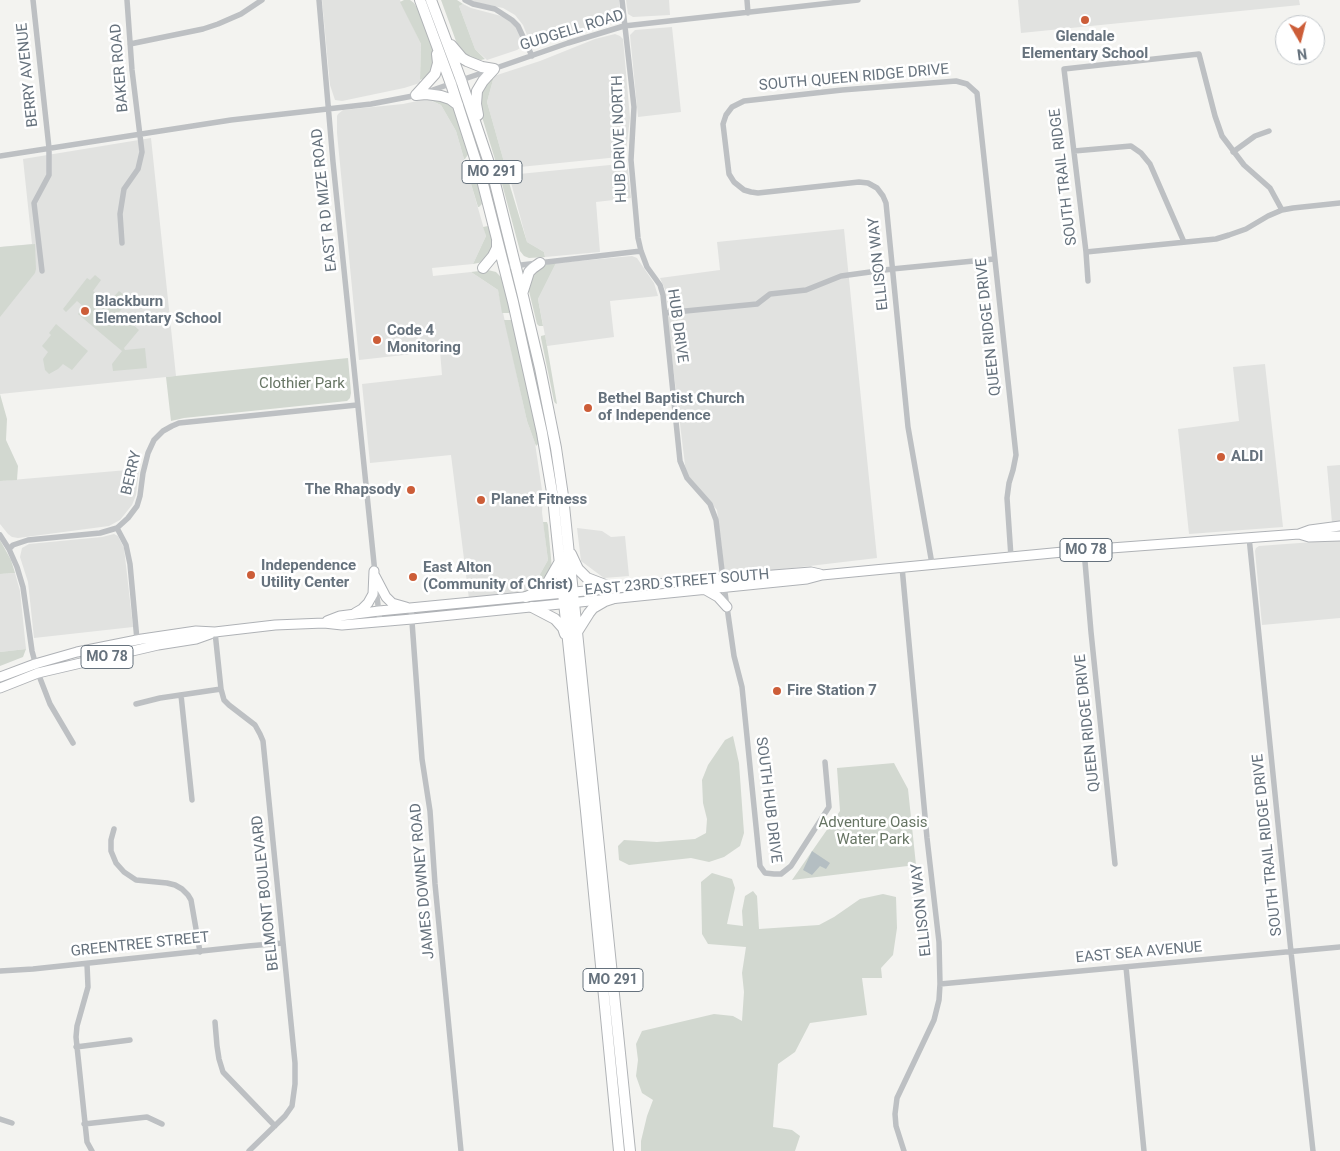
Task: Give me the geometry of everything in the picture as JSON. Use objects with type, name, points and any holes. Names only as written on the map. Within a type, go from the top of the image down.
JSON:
[{"type":"highway","name":"MO 291","points":[[420,0],[439,36],[492,175],[540,368],[556,448],[568,546],[567,637],[619,1151]]},
{"type":"highway","name":"MO 291","points":[[431,0],[439,36]]},
{"type":"highway","points":[[439,36],[467,61],[494,69]]},
{"type":"highway","points":[[416,95],[431,79],[437,68],[439,36]]},
{"type":"highway","points":[[484,150],[476,109],[476,98],[480,86],[494,69]]},
{"type":"highway","name":"MO 291","points":[[456,82],[458,104],[482,180],[529,371],[553,498],[559,562],[577,632],[630,1151]]},
{"type":"highway","points":[[416,95],[441,96],[458,104]]},
{"type":"highway","points":[[483,268],[497,248],[497,240]]},
{"type":"highway","points":[[522,292],[529,272],[540,263]]},
{"type":"highway","points":[[568,546],[572,558],[582,574],[613,593],[605,601],[593,608],[577,632]]},
{"type":"highway","points":[[526,597],[542,590],[559,562]]},
{"type":"highway","points":[[532,607],[555,619],[567,637]]},
{"type":"main road","name":"EAST 23RD STREET SOUTH","points":[[613,593],[678,582],[723,583],[811,572],[822,575],[1084,550],[1299,534],[1310,530],[1340,526]]},
{"type":"main road","name":"EAST 23RD STREET SOUTH","points":[[1299,534],[1309,537],[1340,536]]},
{"type":"main road","points":[[375,574],[386,597],[392,603],[411,608]]},
{"type":"main road","points":[[353,615],[362,610],[373,594],[375,574]]},
{"type":"main road","name":"EAST 23RD STREET SOUTH","points":[[215,632],[275,625],[324,622],[342,624],[411,608],[526,597],[568,597],[704,589],[723,583]]},
{"type":"main road","points":[[704,589],[718,597],[727,607]]},
{"type":"main road","name":"EAST 23RD STREET SOUTH","points":[[324,622],[340,616],[353,615],[412,618],[532,607],[568,597]]},
{"type":"main road","name":"MO 78","points":[[0,688],[37,669],[77,652],[196,631],[215,632]]},
{"type":"main road","name":"MO 78","points":[[0,677],[196,639],[215,632]]},
{"type":"street","name":"BERRY AVENUE","points":[[33,0],[49,148],[49,175],[34,202],[42,271]]},
{"type":"street","name":"BAKER ROAD","points":[[122,243],[120,214],[124,189],[138,169],[142,152],[127,0]]},
{"type":"street","points":[[130,44],[203,29],[218,24],[242,14],[262,0]]},
{"type":"street","points":[[318,0],[329,108]]},
{"type":"street","points":[[464,0],[495,9],[512,20],[518,26],[532,56]]},
{"type":"street","points":[[622,0],[624,26]]},
{"type":"street","points":[[748,0],[748,13]]},
{"type":"street","name":"GUDGELL ROAD","points":[[329,108],[371,104],[416,95],[624,26],[856,0]]},
{"type":"street","name":"HUB DRIVE NORTH","points":[[624,26],[634,107],[631,160],[638,238],[641,251]]},
{"type":"street","name":"SOUTH TRAIL RIDGE","points":[[1088,282],[1064,69],[1199,54],[1215,116],[1222,136],[1233,152]]},
{"type":"street","name":"SOUTH QUEEN RIDGE DRIVE","points":[[732,107],[744,101],[842,90],[956,81],[966,84],[977,94]]},
{"type":"street","name":"QUEEN RIDGE DRIVE","points":[[977,94],[1016,455],[1007,498],[1012,557]]},
{"type":"street","name":"ELLISON WAY","points":[[732,107],[726,115],[723,124],[728,174],[744,190],[758,193],[859,182],[868,183],[877,188],[883,196],[886,203],[908,427],[932,564]]},
{"type":"street","name":"EAST R D MIZE ROAD","points":[[0,156],[231,120],[329,108],[379,616]]},
{"type":"street","points":[[1269,131],[1255,136],[1233,152],[1244,165],[1270,188],[1282,210]]},
{"type":"street","points":[[1074,151],[1130,146],[1141,153],[1150,164],[1184,242]]},
{"type":"street","points":[[1086,252],[1229,236],[1282,210],[1340,203]]},
{"type":"street","points":[[504,267],[641,251]]},
{"type":"street","name":"HUB DRIVE","points":[[641,251],[647,267],[660,285],[663,295],[680,461],[687,478],[705,498],[716,520],[723,583]]},
{"type":"street","points":[[665,313],[757,304],[770,294],[806,290],[841,276],[892,268],[994,259]]},
{"type":"street","name":"BERRY","points":[[116,528],[128,518],[137,506],[148,453],[154,440],[163,430],[179,423],[357,405]]},
{"type":"street","points":[[9,549],[13,545],[28,540],[100,533],[116,528],[126,545],[130,564],[137,640]]},
{"type":"street","points":[[0,535],[9,549],[23,587],[32,651],[37,669],[50,704],[73,743]]},
{"type":"street","name":"SOUTH TRAIL RIDGE DRIVE","points":[[1250,537],[1291,952],[1313,1151]]},
{"type":"street","name":"QUEEN RIDGE DRIVE","points":[[1084,550],[1115,864]]},
{"type":"street","name":"ELLISON WAY","points":[[902,567],[938,942],[940,984],[939,1000],[934,1020],[897,1098],[896,1126],[904,1151]]},
{"type":"street","name":"SOUTH HUB DRIVE","points":[[723,583],[734,656],[742,687],[760,866],[765,873],[781,874],[790,866],[829,807],[825,762]]},
{"type":"street","name":"JAMES DOWNEY ROAD","points":[[411,608],[422,759],[430,811],[461,1151]]},
{"type":"street","points":[[136,704],[160,698],[220,689],[215,632]]},
{"type":"street","name":"BELMONT BOULEVARD","points":[[220,689],[224,700],[255,725],[263,741],[295,1064],[292,1106],[286,1116],[249,1151]]},
{"type":"street","points":[[181,695],[192,800]]},
{"type":"street","points":[[114,829],[110,840],[111,851],[116,863],[124,872],[136,880],[175,885],[188,895],[191,900],[200,952]]},
{"type":"street","name":"GREENTREE STREET","points":[[0,972],[283,944]]},
{"type":"street","name":"EAST SEA AVENUE","points":[[940,984],[1340,947]]},
{"type":"street","points":[[87,964],[88,987],[77,1026],[76,1047],[84,1124],[87,1142],[92,1151]]},
{"type":"street","points":[[1126,967],[1144,1151]]},
{"type":"street","points":[[216,1022],[217,1046],[223,1072],[275,1126]]},
{"type":"street","points":[[76,1047],[130,1040]]},
{"type":"street","points":[[84,1124],[148,1117],[162,1124]]},
{"type":"street","points":[[0,1119],[12,1123]]},
{"type":"shaded area","points":[[322,0],[400,0],[421,44],[420,83],[342,101],[335,100],[330,85]]},
{"type":"shaded area","points":[[470,0],[619,0],[620,13],[618,18],[613,21],[533,43],[529,40],[523,25],[515,15],[503,8]]},
{"type":"shaded area","points":[[626,0],[669,0],[670,15],[633,17],[628,14]]},
{"type":"shaded area","name":"Glendale Elementary School","points":[[1018,0],[1299,0],[1300,5],[1021,33]]},
{"type":"shaded area","points":[[463,4],[505,17],[518,29],[522,42],[520,48],[487,60],[475,49],[459,6]]},
{"type":"shaded area","points":[[672,27],[681,112],[638,117],[630,35],[635,30]]},
{"type":"shaded area","points":[[615,34],[623,39],[630,118],[625,154],[619,157],[510,168],[504,162],[487,102],[494,76],[540,61],[595,39]]},
{"type":"shaded area","points":[[427,99],[441,105],[456,131],[486,236],[473,264],[432,268],[433,276],[471,272],[498,290],[527,421],[535,443],[543,497],[542,512],[548,560],[530,592],[469,599],[451,455],[370,463],[362,384],[442,375],[440,351],[359,360],[337,133],[337,116],[343,110],[403,104]]},
{"type":"shaded area","name":"Blackburn Elementary School","points":[[151,138],[176,376],[0,394],[0,247],[32,244],[23,159]]},
{"type":"shaded area","points":[[620,164],[628,169],[631,198],[596,202],[600,252],[545,257],[544,252],[527,242],[509,175]]},
{"type":"shaded area","points":[[844,229],[877,558],[725,576],[717,510],[686,473],[666,309],[669,308],[666,292],[660,278],[720,270],[717,242]]},
{"type":"shaded area","points":[[632,256],[637,258],[654,283],[658,296],[610,301],[614,337],[547,346],[538,299],[556,263]]},
{"type":"shaded area","points":[[1265,364],[1283,527],[1189,534],[1178,429],[1239,421],[1233,367]]},
{"type":"shaded area","points":[[1340,465],[1340,523],[1332,523],[1327,466]]},
{"type":"shaded area","points":[[139,469],[136,495],[132,505],[120,520],[109,526],[18,538],[8,534],[0,524],[0,481]]},
{"type":"shaded area","points":[[577,528],[602,531],[611,537],[625,536],[629,576],[604,578],[581,561]]},
{"type":"shaded area","points":[[114,534],[118,536],[124,548],[133,627],[34,638],[28,582],[20,557],[22,548],[29,544],[102,537]]},
{"type":"shaded area","points":[[1340,540],[1340,618],[1262,625],[1256,548],[1259,546]]},
{"type":"shaded area","points":[[15,573],[20,591],[26,649],[0,652],[0,574]]},
{"type":"shaded area","points":[[812,851],[830,863],[826,869],[820,866],[812,875],[803,870]]},
{"type":"green space","points":[[410,0],[414,3],[420,13],[435,52],[432,69],[425,78],[420,80],[421,44],[400,2]]},
{"type":"green space","points":[[441,0],[457,0],[463,4],[459,6],[475,49],[485,59],[469,58],[460,52]]},
{"type":"green space","points":[[494,76],[487,102],[504,162],[509,167],[500,169],[497,166],[478,98]]},
{"type":"green space","points":[[436,99],[454,106],[469,153],[465,159],[456,131],[441,105],[430,100]]},
{"type":"green space","points":[[466,167],[471,167],[474,170],[483,203],[479,207],[478,207]]},
{"type":"green space","points":[[507,176],[527,242],[544,252],[545,257],[529,258],[520,251],[501,180],[502,177]]},
{"type":"green space","points":[[488,226],[493,241],[493,249],[483,262],[473,264],[486,236],[483,227]]},
{"type":"green space","points":[[35,244],[35,273],[0,317],[0,247]]},
{"type":"green space","points":[[556,263],[538,299],[543,326],[539,326],[528,287],[530,275],[542,265]]},
{"type":"green space","points":[[488,270],[496,272],[502,278],[509,313],[502,313],[498,290],[471,272]]},
{"type":"green space","points":[[95,275],[101,280],[93,291],[108,303],[119,291],[130,300],[119,312],[139,330],[124,348],[125,350],[145,348],[147,368],[113,371],[112,364],[122,351],[78,314],[84,307],[77,301],[66,312],[63,309],[87,278],[90,280]]},
{"type":"green space","points":[[504,320],[511,320],[513,322],[539,442],[536,446],[527,421]]},
{"type":"green space","points":[[56,324],[88,351],[72,370],[63,364],[49,374],[45,370],[43,359],[48,352],[42,346],[51,335],[49,333]]},
{"type":"green space","points":[[545,335],[557,404],[554,401],[541,338],[541,336]]},
{"type":"green space","name":"Clothier Park","points":[[348,358],[351,393],[347,401],[184,418],[171,421],[166,377]]},
{"type":"green space","points":[[0,394],[7,419],[6,440],[18,466],[17,480],[0,481]]},
{"type":"green space","points":[[543,522],[547,522],[548,525],[552,569],[546,582],[530,592],[548,560]]},
{"type":"green space","points":[[0,540],[11,560],[15,573],[0,574]]},
{"type":"green space","points":[[26,649],[23,657],[0,666],[0,652]]},
{"type":"green space","points":[[733,736],[739,763],[744,833],[740,846],[724,857],[709,862],[691,858],[629,865],[619,860],[618,846],[624,840],[657,842],[695,839],[706,833],[707,819],[703,803],[702,780],[708,765],[725,740]]},
{"type":"green space","name":"Adventure Oasis Water Park","points":[[894,763],[908,789],[916,865],[792,880],[840,811],[837,768]]},
{"type":"green space","points":[[712,873],[732,879],[735,888],[727,924],[743,926],[742,911],[745,896],[753,891],[757,896],[759,929],[819,925],[860,899],[883,894],[896,897],[897,928],[893,955],[881,968],[882,978],[862,978],[867,1015],[810,1023],[795,1052],[778,1064],[773,1127],[792,1130],[800,1136],[795,1151],[641,1151],[641,1141],[653,1100],[642,1093],[636,1076],[638,1060],[636,1044],[642,1031],[714,1014],[733,1016],[742,1021],[744,992],[742,973],[746,947],[708,944],[702,934],[701,882]]},
{"type":"place","name":"Glendale Elementary School","points":[[1085,20]]},
{"type":"place","name":"Blackburn Elementary School","points":[[85,311]]},
{"type":"place","name":"Code 4 Monitoring","points":[[377,340]]},
{"type":"place","name":"Bethel Baptist Church of Independence","points":[[588,408]]},
{"type":"place","name":"ALDI","points":[[1221,457]]},
{"type":"place","name":"The Rhapsody","points":[[411,490]]},
{"type":"place","name":"Planet Fitness","points":[[481,500]]},
{"type":"place","name":"Independence Utility Center","points":[[251,575]]},
{"type":"place","name":"East Alton (Community of Christ)","points":[[413,577]]},
{"type":"place","name":"Fire Station 7","points":[[777,691]]}]
